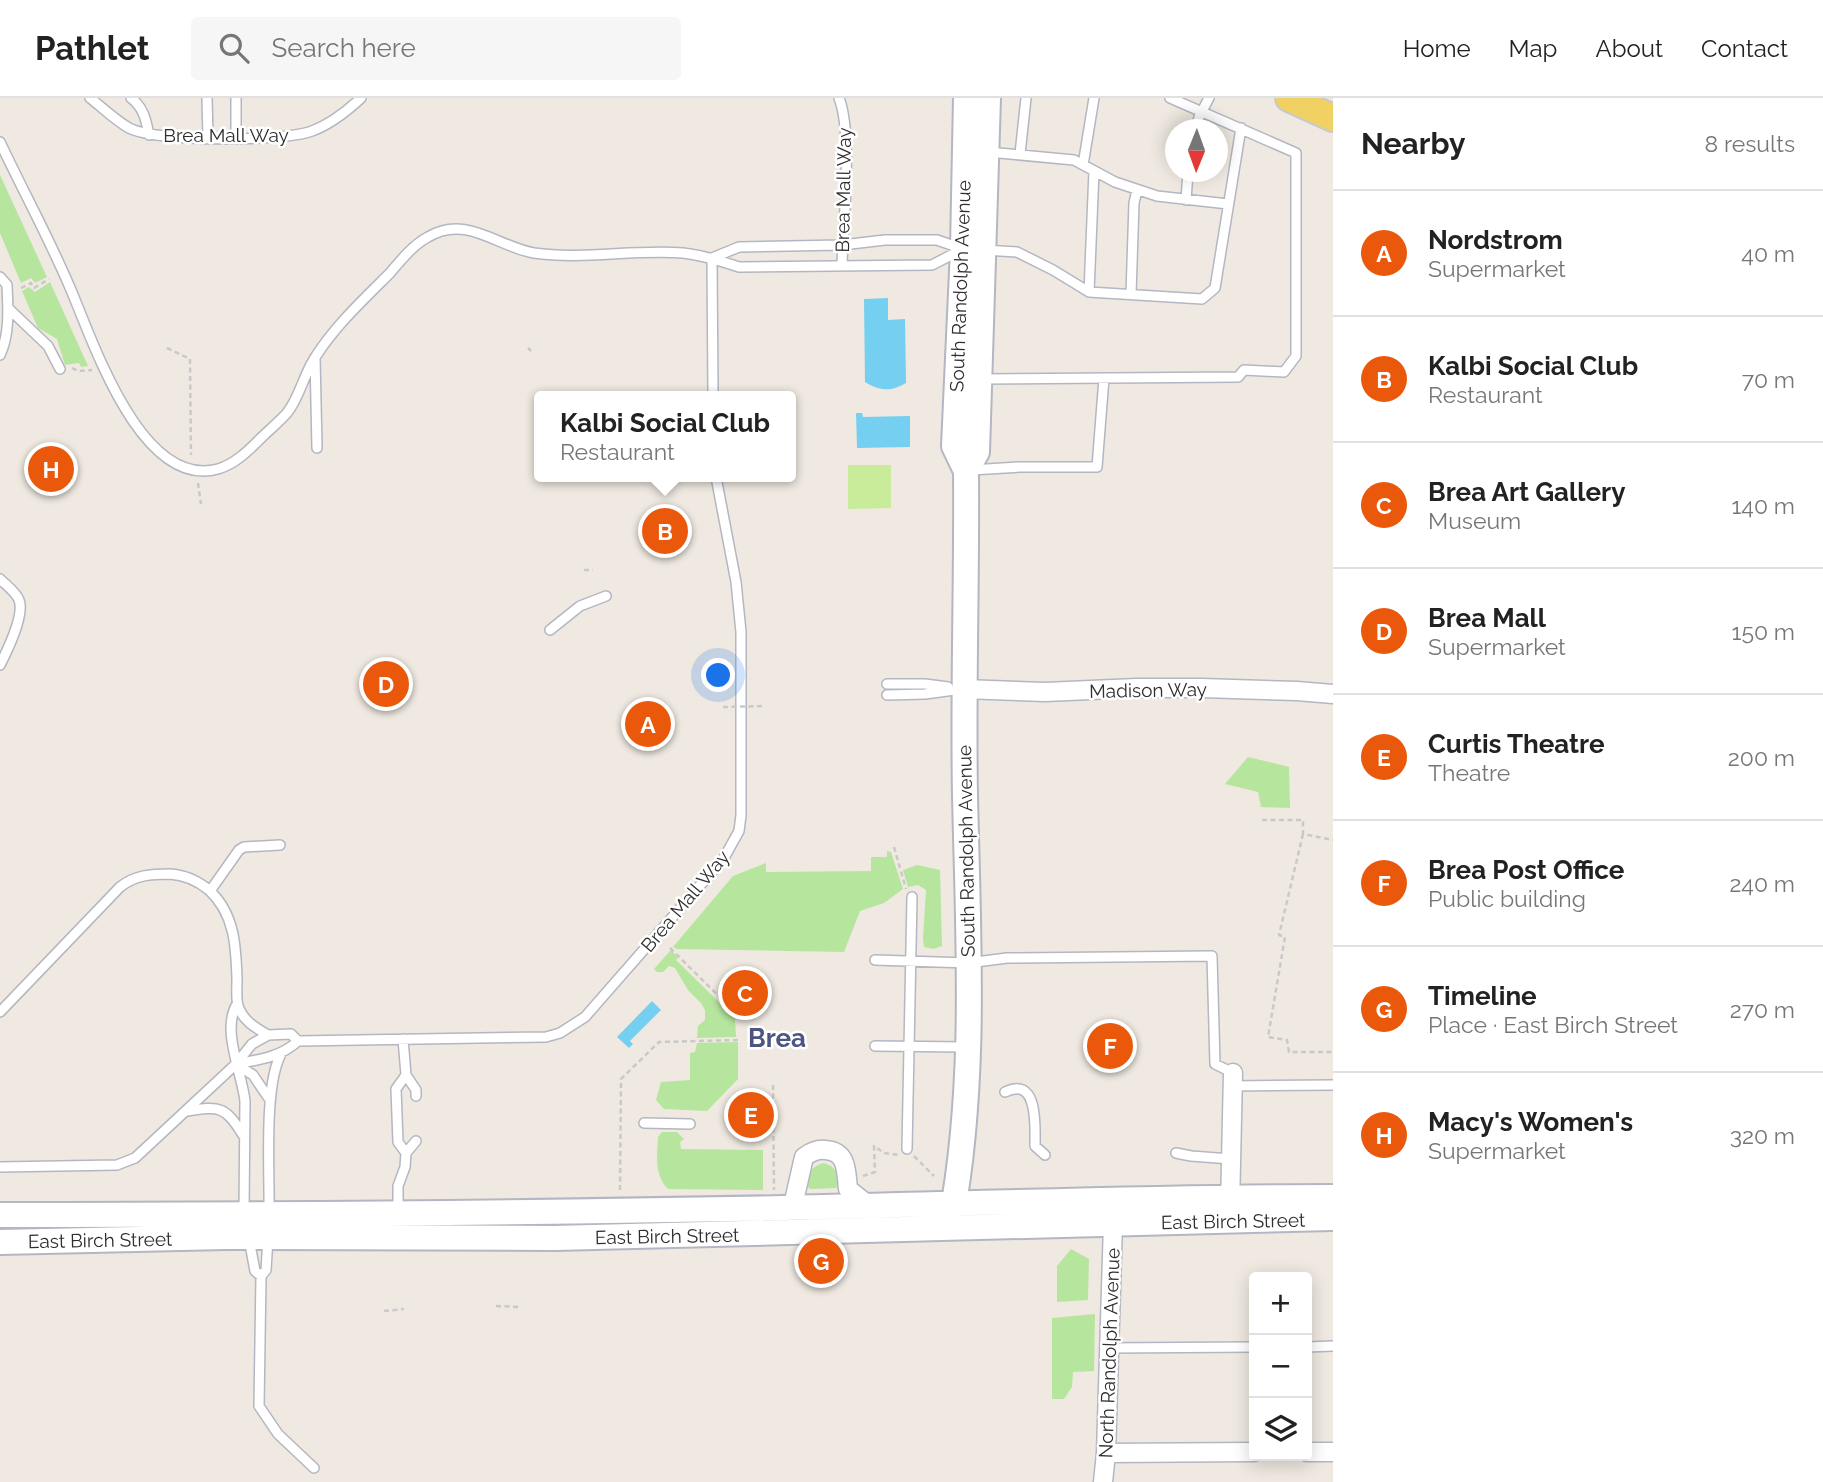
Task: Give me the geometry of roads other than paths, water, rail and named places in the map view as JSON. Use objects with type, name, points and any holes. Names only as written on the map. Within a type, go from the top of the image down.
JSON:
[{"type":"main road","points":[[1289,98],[1333,118]]},
{"type":"street","name":"South Randolph Avenue","points":[[965,98],[979,379],[977,452],[966,471]]},
{"type":"street","name":"South Randolph Avenue","points":[[950,1230],[967,1047],[968,963],[963,689],[966,471],[954,446],[973,250],[988,152],[988,98]]},
{"type":"street","name":"Madison Way","points":[[963,689],[1045,692],[1202,688],[1333,694]]},
{"type":"street","points":[[1230,1209],[1233,1080]]},
{"type":"street","points":[[779,1199],[794,1202],[804,1157],[810,1152],[829,1150],[842,1157],[846,1164],[848,1189],[868,1205]]},
{"type":"street","name":"East Birch Street","points":[[0,1215],[555,1238],[950,1230],[1113,1223],[1333,1197]]},
{"type":"street","name":"East Birch Street","points":[[0,1242],[398,1214],[779,1199],[868,1205],[954,1203],[1230,1209],[1333,1218]]},
{"type":"street","name":"North Randolph Avenue","points":[[1102,1482],[1106,1453],[1113,1223]]},
{"type":"street","points":[[1106,1453],[1249,1452]]},
{"type":"street","points":[[1312,1452],[1333,1452]]},
{"type":"lane","name":"Brea Mall Way","points":[[90,98],[130,128],[149,135],[208,138],[277,138],[312,132],[335,120],[361,98]]},
{"type":"lane","points":[[131,98],[138,103],[145,115],[149,135]]},
{"type":"lane","points":[[207,98],[208,138]]},
{"type":"lane","points":[[236,98],[236,138]]},
{"type":"lane","name":"Brea Mall Way","points":[[0,142],[71,290],[89,339],[129,416],[169,459],[185,468],[206,470],[218,469],[242,456],[288,411],[315,357],[349,315],[410,251],[428,237],[444,231],[468,229],[533,252],[683,253],[712,258],[739,267],[842,265],[845,138],[839,98]]},
{"type":"lane","points":[[1020,154],[1026,98]]},
{"type":"lane","points":[[1083,165],[1094,98]]},
{"type":"lane","points":[[979,379],[1238,377],[1244,369],[1284,372],[1296,356],[1296,153],[1170,98]]},
{"type":"lane","points":[[1199,119],[1209,98]]},
{"type":"lane","points":[[713,391],[712,258],[739,247],[937,240],[973,250],[1017,252],[1089,292],[1202,299],[1215,288],[1241,128]]},
{"type":"lane","points":[[988,152],[1074,160],[1137,190],[1157,196],[1228,204]]},
{"type":"lane","points":[[1089,292],[1094,171]]},
{"type":"lane","points":[[1186,200],[1187,182]]},
{"type":"lane","points":[[1131,294],[1134,203],[1137,190]]},
{"type":"lane","points":[[842,265],[932,265],[973,250]]},
{"type":"lane","points":[[0,277],[7,285],[8,308],[0,355]]},
{"type":"lane","points":[[8,308],[48,346],[60,369]]},
{"type":"lane","points":[[315,357],[317,448]]},
{"type":"lane","points":[[966,471],[1020,467],[1097,467],[1104,378]]},
{"type":"lane","name":"Brea Mall Way","points":[[268,1035],[291,1034],[298,1041],[546,1037],[573,1026],[603,998],[731,847],[739,831],[741,815],[741,632],[736,582],[717,482]]},
{"type":"lane","points":[[0,579],[19,597],[21,606],[0,665]]},
{"type":"lane","points":[[550,630],[580,606],[606,596]]},
{"type":"lane","points":[[887,690],[963,689]]},
{"type":"lane","points":[[210,891],[239,850],[244,847],[280,845]]},
{"type":"lane","points":[[0,1012],[130,879],[146,875],[176,874],[197,881],[210,891],[221,905],[234,930],[237,1004],[232,1021],[236,1064],[244,1088],[244,1136],[266,1270],[261,1276],[259,1406],[278,1434],[314,1468]]},
{"type":"lane","points":[[907,1149],[912,897]]},
{"type":"lane","points":[[875,960],[968,963],[995,959],[1212,956],[1215,1064],[1233,1080],[1333,1085]]},
{"type":"lane","points":[[237,1004],[251,1025],[268,1035]]},
{"type":"lane","points":[[0,1167],[117,1165],[135,1158],[236,1064],[252,1044],[268,1035]]},
{"type":"lane","points":[[403,1040],[406,1075],[416,1090],[416,1096]]},
{"type":"lane","points":[[236,1064],[260,1060],[282,1052],[298,1041]]},
{"type":"lane","points":[[875,1046],[967,1047]]},
{"type":"lane","points":[[261,1276],[255,1271],[258,1225],[273,1073],[282,1052]]},
{"type":"lane","points":[[236,1064],[253,1074],[271,1102]]},
{"type":"lane","points":[[406,1075],[396,1089],[398,1142],[406,1153]]},
{"type":"lane","points":[[1005,1092],[1011,1089],[1020,1090],[1034,1105],[1035,1146],[1045,1155]]},
{"type":"lane","points":[[187,1111],[213,1107],[222,1110],[230,1115],[244,1136]]},
{"type":"lane","points":[[644,1123],[690,1124]]},
{"type":"lane","points":[[398,1214],[398,1186],[405,1167],[406,1153],[416,1142]]},
{"type":"lane","points":[[1176,1153],[1231,1159]]},
{"type":"lane","points":[[1312,1347],[1333,1346]]},
{"type":"lane","points":[[1109,1348],[1249,1347]]},
{"type":"water","points":[[888,298],[888,320],[905,319],[906,383],[886,389],[865,382],[864,299]]},
{"type":"water","points":[[856,413],[862,413],[863,417],[910,416],[910,447],[857,448]]},
{"type":"water","points":[[652,1001],[661,1010],[630,1041],[633,1044],[629,1048],[617,1037]]},
{"type":"place","name":"Macy's Women's","points":[[51,469]]},
{"type":"place","name":"Kalbi Social Club","points":[[665,531]]},
{"type":"place","name":"Brea Mall","points":[[386,684]]},
{"type":"place","name":"Nordstrom","points":[[648,724]]},
{"type":"place","name":"Brea Art Gallery","points":[[745,993]]},
{"type":"place","name":"Brea Post Office","points":[[1110,1046]]},
{"type":"place","name":"Curtis Theatre","points":[[751,1115]]},
{"type":"place","name":"Timeline","points":[[821,1261]]},
{"type":"district","name":"Brea","points":[[777,1038]]}]
